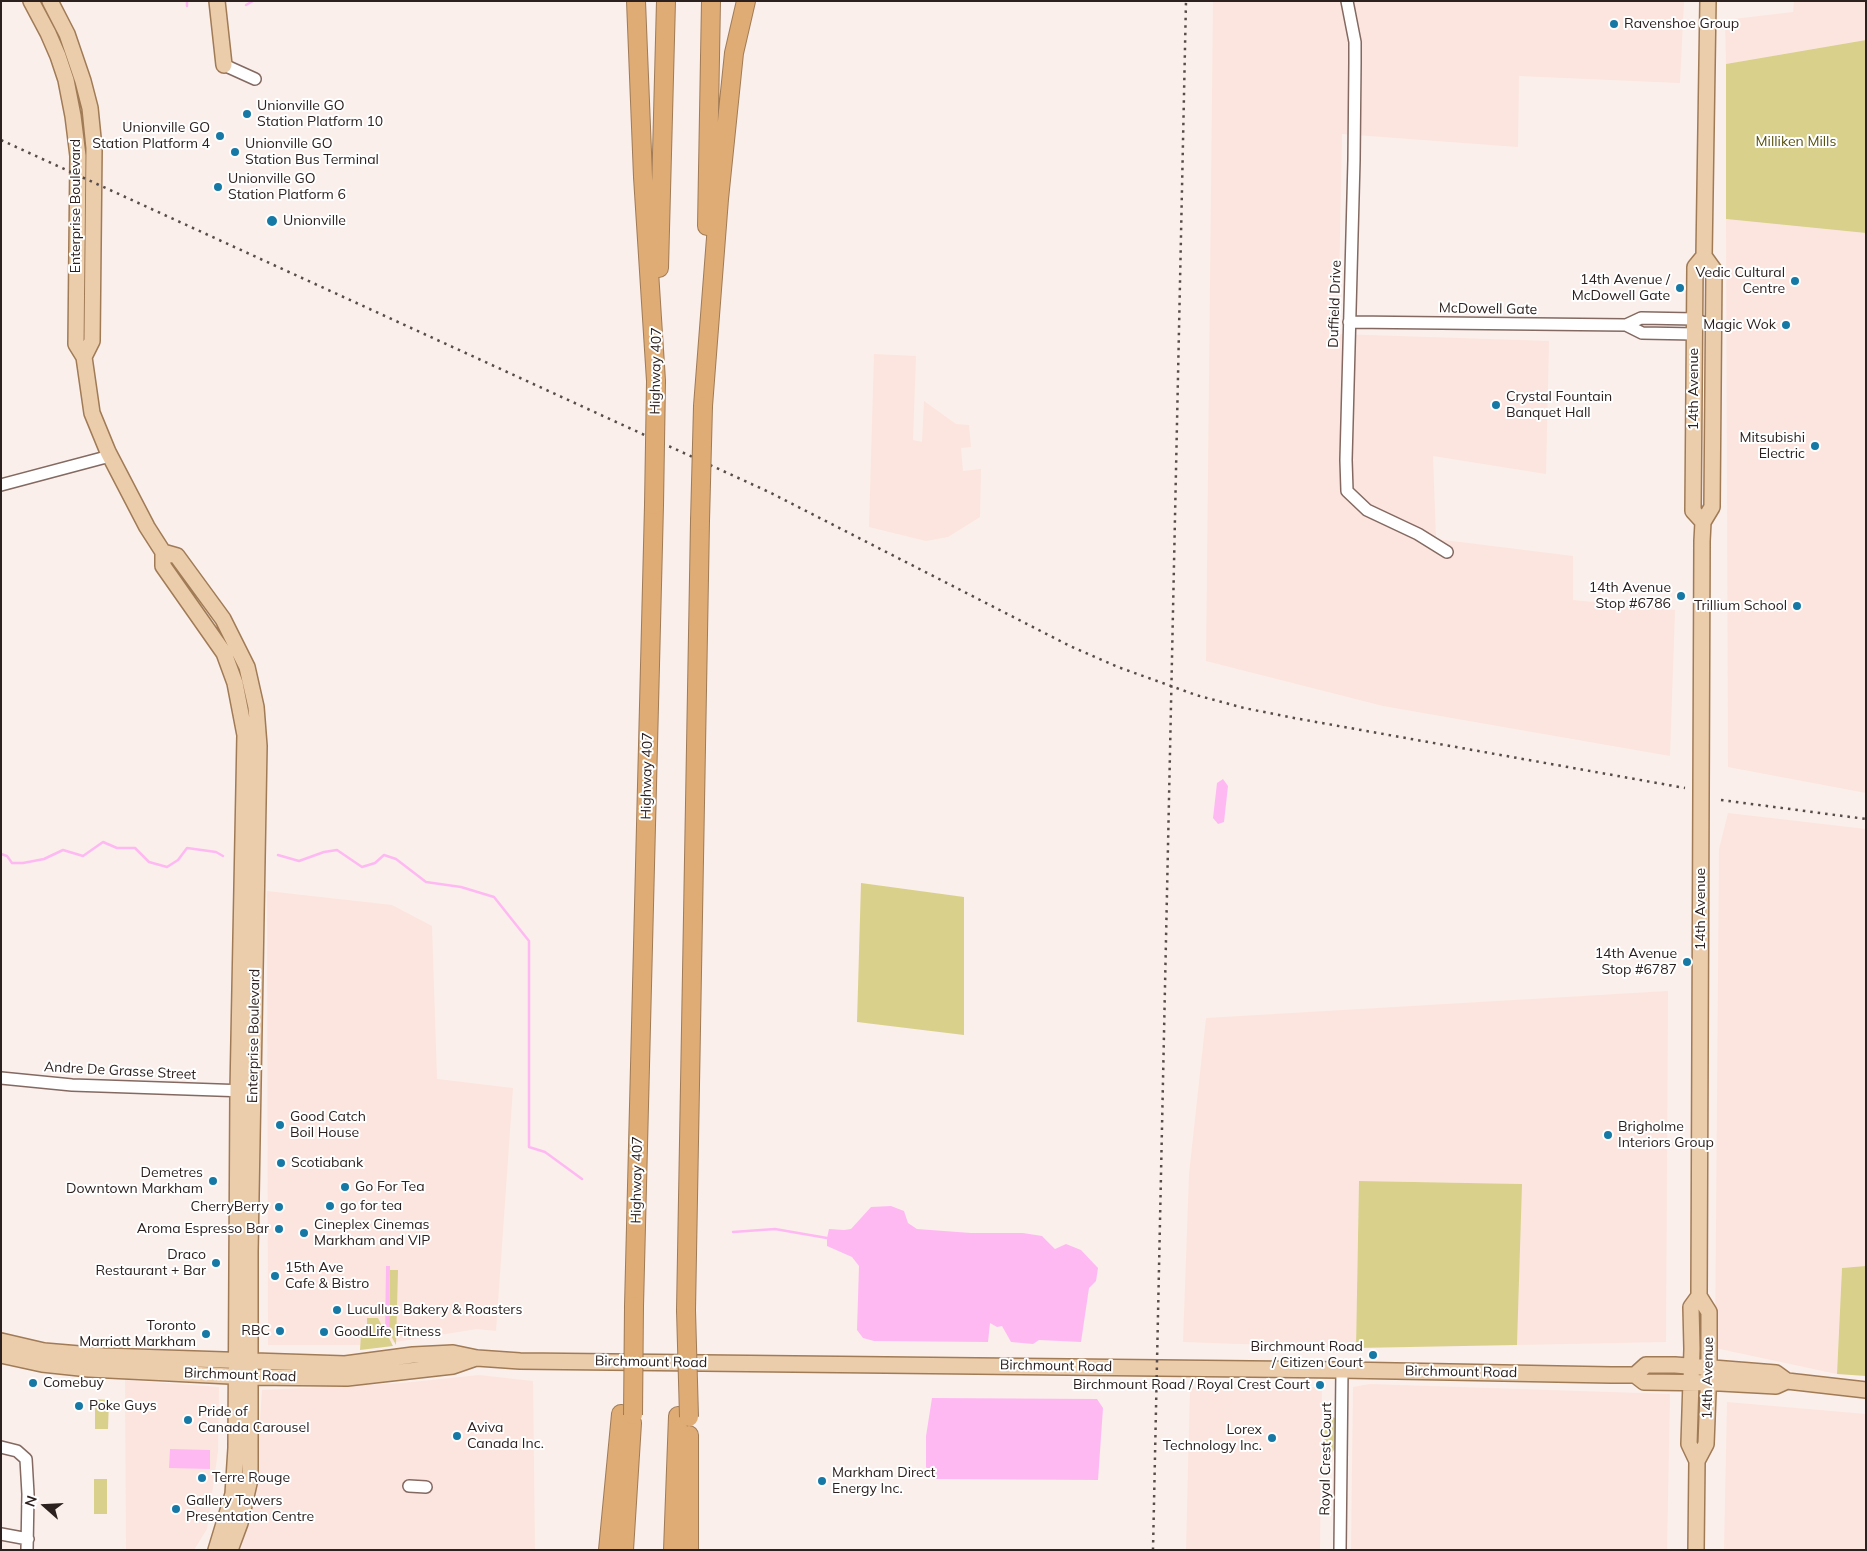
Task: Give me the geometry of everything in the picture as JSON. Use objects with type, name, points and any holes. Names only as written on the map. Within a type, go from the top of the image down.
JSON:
[{"type":"highway","points":[[636,1],[643,177],[656,381]]},
{"type":"highway","name":"Highway 407","points":[[624,1550],[627,1414],[634,1306],[666,1]]},
{"type":"highway","points":[[673,1550],[683,1416],[686,1310],[710,1]]},
{"type":"highway","points":[[703,406],[734,53],[746,1]]},
{"type":"highway","points":[[608,1550],[627,1414]]},
{"type":"highway","points":[[683,1416],[689,1550]]},
{"type":"main road","name":"Enterprise Boulevard","points":[[31,1],[58,56],[66,80],[74,116],[78,156],[76,344],[84,357],[92,412],[110,456],[147,527],[163,552],[164,566],[224,653],[235,682],[245,735],[245,1091],[250,1251],[244,1368],[233,1494],[216,1550]]},
{"type":"main road","name":"Enterprise Boulevard","points":[[50,1],[67,34],[81,74],[90,108],[94,148],[92,341],[84,357]]},
{"type":"main road","points":[[217,1],[224,65]]},
{"type":"main road","name":"14th Avenue","points":[[1697,1461],[1706,1444],[1710,1367],[1709,1312],[1699,1296],[1703,522],[1712,507],[1714,270],[1704,256],[1708,1]]},
{"type":"main road","name":"14th Avenue","points":[[1703,522],[1694,511],[1694,334],[1695,267],[1704,256]]},
{"type":"main road","name":"14th Avenue","points":[[1696,1550],[1697,1461],[1689,1444],[1691,1307],[1699,1296]]},
{"type":"main road","name":"Birchmount Road","points":[[1,1341],[44,1350],[347,1378],[453,1366],[477,1358],[520,1361],[1635,1375],[1644,1382],[1709,1382],[1776,1386],[1787,1381]]},
{"type":"main road","name":"Birchmount Road","points":[[1,1355],[42,1364],[89,1369],[244,1368]]},
{"type":"main road","name":"Birchmount Road","points":[[1635,1375],[1646,1365],[1710,1367],[1776,1373],[1787,1381],[1866,1390]]},
{"type":"main road","name":"Enterprise Boulevard","points":[[230,1550],[240,1522],[250,1479],[244,1368]]},
{"type":"street","name":"Duffield Drive","points":[[1347,1],[1355,42],[1354,160],[1346,460],[1347,491],[1366,510],[1418,534],[1447,552]]},
{"type":"street","points":[[224,65],[255,79]]},
{"type":"street","name":"McDowell Gate","points":[[1349,322],[1626,325],[1641,318],[1695,319],[1713,327]]},
{"type":"street","name":"McDowell Gate","points":[[1626,325],[1642,333],[1694,334]]},
{"type":"street","points":[[1,485],[110,456]]},
{"type":"street","name":"Andre De Grasse Street","points":[[1,1078],[72,1085],[245,1091]]},
{"type":"street","name":"Royal Crest Court","points":[[1340,1550],[1342,1370]]},
{"type":"street","points":[[1,1447],[17,1451],[26,1459],[27,1545],[1,1534]]},
{"type":"street","points":[[409,1486],[426,1487]]},
{"type":"shaded area","points":[[1213,1],[1684,1],[1680,83],[1519,76],[1518,147],[1342,134],[1338,334],[1549,341],[1546,474],[1433,456],[1436,539],[1573,556],[1573,600],[1675,610],[1670,756],[1383,706],[1206,661]]},
{"type":"shaded area","points":[[1794,1],[1866,1],[1866,40],[1726,64],[1725,20],[1793,12]]},
{"type":"shaded area","points":[[1726,219],[1866,233],[1866,793],[1728,767]]},
{"type":"shaded area","points":[[874,354],[916,356],[913,440],[922,442],[924,401],[956,424],[969,425],[971,447],[961,448],[963,471],[981,469],[980,517],[948,537],[926,541],[869,527]]},
{"type":"shaded area","points":[[1223,779],[1228,786],[1224,822],[1218,824],[1213,818],[1217,783]]},
{"type":"shaded area","points":[[1728,813],[1866,829],[1866,1266],[1842,1268],[1837,1374],[1715,1348],[1719,849]]},
{"type":"shaded area","points":[[267,891],[392,905],[432,926],[437,1079],[513,1088],[496,1331],[477,1329],[377,1345],[268,1345]]},
{"type":"shaded area","points":[[1668,991],[1666,1342],[1517,1345],[1521,1184],[1359,1181],[1356,1348],[1183,1342],[1189,1174],[1206,1018]]},
{"type":"shaded area","points":[[891,1206],[904,1211],[908,1223],[917,1229],[971,1233],[1023,1233],[1042,1236],[1055,1249],[1066,1244],[1081,1250],[1098,1268],[1096,1281],[1089,1288],[1081,1342],[1039,1340],[1033,1344],[1011,1342],[1002,1326],[997,1327],[990,1323],[988,1342],[874,1341],[863,1338],[857,1330],[859,1266],[852,1257],[827,1246],[827,1238],[829,1229],[851,1229],[871,1207]]},
{"type":"shaded area","points":[[386,1266],[390,1266],[389,1336],[385,1336]]},
{"type":"shaded area","points":[[479,1375],[533,1381],[535,1550],[236,1550],[255,1499],[262,1390],[402,1383]]},
{"type":"shaded area","points":[[125,1380],[219,1387],[218,1451],[207,1529],[194,1550],[126,1550]]},
{"type":"shaded area","points":[[1370,1384],[1670,1394],[1667,1550],[1351,1550],[1353,1387]]},
{"type":"shaded area","points":[[1190,1387],[1322,1387],[1320,1550],[1186,1550]]},
{"type":"shaded area","points":[[932,1398],[1097,1399],[1103,1408],[1098,1480],[934,1479],[926,1467],[926,1436]]},
{"type":"shaded area","points":[[1727,1402],[1866,1414],[1866,1550],[1724,1550]]},
{"type":"shaded area","points":[[170,1449],[210,1450],[210,1469],[169,1468]]},
{"type":"green space","name":"Milliken Mills","points":[[1866,40],[1866,233],[1726,219],[1726,64]]},
{"type":"green space","points":[[861,883],[964,897],[964,1035],[857,1022]]},
{"type":"green space","points":[[1359,1181],[1522,1184],[1517,1345],[1356,1348]]},
{"type":"green space","points":[[1866,1266],[1866,1376],[1837,1374],[1842,1268]]},
{"type":"green space","points":[[390,1270],[398,1270],[396,1345],[389,1332]]},
{"type":"green space","points":[[367,1318],[378,1318],[385,1336],[388,1336],[393,1346],[360,1350],[361,1335],[367,1335]]},
{"type":"green space","points":[[95,1399],[109,1400],[108,1429],[95,1429]]},
{"type":"green space","points":[[1329,1415],[1335,1418],[1335,1449],[1329,1455],[1324,1449],[1325,1418]]},
{"type":"green space","points":[[94,1479],[107,1479],[107,1514],[94,1514]]},
{"type":"waterway","points":[[187,1],[187,6]]},
{"type":"waterway","points":[[246,5],[253,1]]},
{"type":"waterway","points":[[1,854],[7,856],[12,863],[44,859],[63,850],[83,856],[103,842],[117,848],[135,848],[149,862],[167,867],[178,860],[187,848],[216,852],[223,856]]},
{"type":"waterway","points":[[278,855],[299,861],[324,852],[337,850],[362,867],[375,863],[384,855],[396,859],[426,882],[461,887],[494,897],[529,941],[529,1147],[545,1152],[582,1179]]},
{"type":"waterway","points":[[733,1232],[775,1229],[827,1238]]},
{"type":"railway","points":[[1153,1550],[1186,1]]},
{"type":"railway","points":[[1,140],[769,492],[1070,646],[1118,667],[1196,695],[1244,708],[1685,788]]},
{"type":"railway","points":[[1721,800],[1866,819]]},
{"type":"place","name":"Ravenshoe Group","points":[[1614,24]]},
{"type":"place","name":"Unionville GO Station Platform 10","points":[[247,114]]},
{"type":"place","name":"Unionville GO Station Platform 4","points":[[220,136]]},
{"type":"place","name":"Unionville GO Station Bus Terminal","points":[[235,152]]},
{"type":"place","name":"Unionville GO Station Platform 6","points":[[218,187]]},
{"type":"place","name":"Unionville","points":[[272,221]]},
{"type":"place","name":"Vedic Cultural Centre","points":[[1795,281]]},
{"type":"place","name":"14th Avenue / McDowell Gate","points":[[1680,288]]},
{"type":"place","name":"Magic Wok","points":[[1786,325]]},
{"type":"place","name":"Crystal Fountain Banquet Hall","points":[[1496,405]]},
{"type":"place","name":"Mitsubishi Electric","points":[[1815,446]]},
{"type":"place","name":"14th Avenue Stop #6786","points":[[1681,596]]},
{"type":"place","name":"Trillium School","points":[[1797,606]]},
{"type":"place","name":"14th Avenue Stop #6787","points":[[1687,962]]},
{"type":"place","name":"Good Catch Boil House","points":[[280,1125]]},
{"type":"place","name":"Brigholme Interiors Group","points":[[1608,1135]]},
{"type":"place","name":"Scotiabank","points":[[281,1163]]},
{"type":"place","name":"Demetres Downtown Markham","points":[[213,1181]]},
{"type":"place","name":"Go For Tea","points":[[345,1187]]},
{"type":"place","name":"go for tea","points":[[330,1206]]},
{"type":"place","name":"CherryBerry","points":[[279,1207]]},
{"type":"place","name":"Aroma Espresso Bar","points":[[279,1229]]},
{"type":"place","name":"Cineplex Cinemas Markham and VIP","points":[[304,1233]]},
{"type":"place","name":"Draco Restaurant + Bar","points":[[216,1263]]},
{"type":"place","name":"15th Ave Cafe & Bistro","points":[[275,1276]]},
{"type":"place","name":"Lucullus Bakery & Roasters","points":[[337,1310]]},
{"type":"place","name":"RBC","points":[[280,1331]]},
{"type":"place","name":"GoodLife Fitness","points":[[324,1332]]},
{"type":"place","name":"Toronto Marriott Markham","points":[[206,1334]]},
{"type":"place","name":"Birchmount Road / Citizen Court","points":[[1373,1355]]},
{"type":"place","name":"Comebuy","points":[[33,1383]]},
{"type":"place","name":"Birchmount Road / Royal Crest Court","points":[[1320,1385]]},
{"type":"place","name":"Poke Guys","points":[[79,1406]]},
{"type":"place","name":"Pride of Canada Carousel","points":[[188,1420]]},
{"type":"place","name":"Aviva Canada Inc.","points":[[457,1436]]},
{"type":"place","name":"Lorex Technology Inc.","points":[[1272,1438]]},
{"type":"place","name":"Terre Rouge","points":[[202,1478]]},
{"type":"place","name":"Markham Direct Energy Inc.","points":[[822,1481]]},
{"type":"place","name":"Gallery Towers Presentation Centre","points":[[176,1509]]}]
